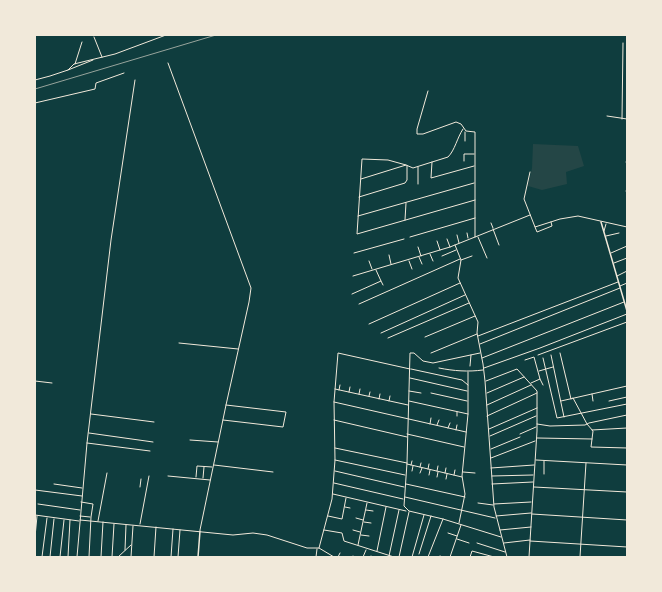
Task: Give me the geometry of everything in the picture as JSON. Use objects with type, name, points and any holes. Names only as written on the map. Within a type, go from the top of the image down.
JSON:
[{"type":"street","points":[[74,64],[103,58],[166,35]]},
{"type":"street","points":[[94,37],[103,58]]},
{"type":"street","points":[[68,70],[74,64],[82,42]]},
{"type":"street","points":[[622,119],[623,43]]},
{"type":"street","points":[[35,80],[68,70],[95,59]]},
{"type":"street","points":[[168,63],[250,285],[251,293],[222,420],[200,531],[198,557]]},
{"type":"street","points":[[35,103],[96,89],[96,83],[124,73]]},
{"type":"street","points":[[77,557],[88,433],[111,240],[134,80]]},
{"type":"street","points":[[428,91],[417,129],[417,134],[423,134],[456,122],[466,131],[475,132],[475,237]]},
{"type":"street","points":[[607,116],[627,119]]},
{"type":"street","points":[[464,129],[459,135],[450,155],[412,168],[388,160],[362,159],[357,234],[475,200]]},
{"type":"street","points":[[465,141],[466,131]]},
{"type":"street","points":[[464,161],[464,154],[475,154]]},
{"type":"street","points":[[432,162],[432,178]]},
{"type":"street","points":[[428,180],[475,165]]},
{"type":"street","points":[[360,179],[407,166]]},
{"type":"street","points":[[359,197],[405,183],[407,180],[407,166]]},
{"type":"street","points":[[418,166],[418,184]]},
{"type":"street","points":[[530,172],[524,198],[537,232],[552,226],[551,221]]},
{"type":"street","points":[[358,217],[475,182]]},
{"type":"street","points":[[405,220],[406,203]]},
{"type":"street","points":[[353,276],[455,246],[530,215]]},
{"type":"street","points":[[535,227],[551,221],[578,216],[627,227]]},
{"type":"street","points":[[410,237],[475,218]]},
{"type":"street","points":[[439,368],[468,372],[484,369],[627,313],[601,222]]},
{"type":"street","points":[[491,223],[499,245]]},
{"type":"street","points":[[604,231],[606,223]]},
{"type":"street","points":[[467,233],[469,240]]},
{"type":"street","points":[[605,236],[619,233]]},
{"type":"street","points":[[457,235],[459,244]]},
{"type":"street","points":[[478,236],[487,258]]},
{"type":"street","points":[[354,253],[404,239]]},
{"type":"street","points":[[447,239],[450,247]]},
{"type":"street","points":[[437,241],[440,250]]},
{"type":"street","points":[[455,246],[461,259],[458,275],[478,323],[477,333],[484,369],[494,505],[506,557]]},
{"type":"street","points":[[610,253],[627,246]]},
{"type":"street","points":[[418,247],[422,264]]},
{"type":"street","points":[[442,256],[457,250]]},
{"type":"street","points":[[430,253],[433,261]]},
{"type":"street","points":[[389,255],[392,265]]},
{"type":"street","points":[[359,304],[461,259],[472,256]]},
{"type":"street","points":[[613,264],[627,258]]},
{"type":"street","points":[[369,260],[372,270]]},
{"type":"street","points":[[408,260],[412,269]]},
{"type":"street","points":[[376,269],[383,285]]},
{"type":"street","points":[[616,276],[627,271]]},
{"type":"street","points":[[352,294],[381,281]]},
{"type":"street","points":[[478,336],[618,281]]},
{"type":"street","points":[[369,324],[461,283]]},
{"type":"street","points":[[479,344],[627,283]]},
{"type":"street","points":[[381,333],[466,295]]},
{"type":"street","points":[[623,297],[627,295]]},
{"type":"street","points":[[482,358],[624,301]]},
{"type":"street","points":[[388,338],[469,302]]},
{"type":"street","points":[[425,338],[475,316]]},
{"type":"street","points":[[538,355],[627,322]]},
{"type":"street","points":[[431,353],[477,333]]},
{"type":"street","points":[[179,343],[239,349]]},
{"type":"street","points":[[409,511],[404,506],[404,498],[407,464],[408,400],[411,352],[423,361],[433,363],[481,353]]},
{"type":"street","points":[[316,557],[328,516],[334,483],[334,389],[338,353],[460,380],[466,385],[469,385]]},
{"type":"street","points":[[560,353],[571,399]]},
{"type":"street","points":[[470,366],[471,355]]},
{"type":"street","points":[[551,355],[564,417]]},
{"type":"street","points":[[525,360],[534,357],[540,379],[544,385]]},
{"type":"street","points":[[543,358],[557,418],[627,404]]},
{"type":"street","points":[[538,372],[554,367]]},
{"type":"street","points":[[485,381],[517,369],[537,392],[537,427],[529,557]]},
{"type":"street","points":[[459,523],[465,497],[462,477],[468,414],[468,372]]},
{"type":"street","points":[[486,394],[524,376]]},
{"type":"street","points":[[409,378],[468,391]]},
{"type":"street","points":[[486,406],[540,379]]},
{"type":"street","points":[[35,381],[52,383]]},
{"type":"street","points":[[339,390],[340,385]]},
{"type":"street","points":[[561,401],[627,386]]},
{"type":"street","points":[[349,392],[350,387]]},
{"type":"street","points":[[334,389],[408,405]]},
{"type":"street","points":[[359,394],[360,389]]},
{"type":"street","points":[[409,391],[421,393]]},
{"type":"street","points":[[369,396],[370,392]]},
{"type":"street","points":[[487,416],[537,392]]},
{"type":"street","points":[[431,393],[468,401]]},
{"type":"street","points":[[379,399],[380,394]]},
{"type":"street","points":[[592,394],[593,401]]},
{"type":"street","points":[[389,401],[390,396]]},
{"type":"street","points":[[609,401],[627,397]]},
{"type":"street","points":[[573,398],[587,424],[592,430],[591,447],[627,448]]},
{"type":"street","points":[[408,400],[468,414]]},
{"type":"street","points":[[334,402],[466,432]]},
{"type":"street","points":[[222,420],[283,427],[286,412],[226,405]]},
{"type":"street","points":[[489,429],[537,408]]},
{"type":"street","points":[[457,416],[458,412]]},
{"type":"street","points":[[91,414],[154,422]]},
{"type":"street","points":[[537,424],[557,426],[587,424],[627,415]]},
{"type":"street","points":[[489,436],[537,416]]},
{"type":"street","points":[[430,424],[431,418]]},
{"type":"street","points":[[334,420],[407,437]]},
{"type":"street","points":[[437,425],[439,420]]},
{"type":"street","points":[[448,428],[450,423]]},
{"type":"street","points":[[456,430],[457,425]]},
{"type":"street","points":[[520,434],[537,427]]},
{"type":"street","points":[[592,430],[627,428]]},
{"type":"street","points":[[88,433],[153,442]]},
{"type":"street","points":[[407,434],[465,447]]},
{"type":"street","points":[[490,449],[520,437]]},
{"type":"street","points":[[536,438],[592,439]]},
{"type":"street","points":[[190,440],[218,442]]},
{"type":"street","points":[[491,458],[536,441]]},
{"type":"street","points":[[87,443],[150,451]]},
{"type":"street","points":[[335,447],[462,477]]},
{"type":"street","points":[[335,460],[406,476]]},
{"type":"street","points":[[535,460],[627,465]]},
{"type":"street","points":[[412,461],[412,471]]},
{"type":"street","points":[[544,461],[544,474]]},
{"type":"street","points":[[420,473],[421,463]]},
{"type":"street","points":[[580,557],[586,463]]},
{"type":"street","points":[[429,464],[429,475]]},
{"type":"street","points":[[492,468],[534,465]]},
{"type":"street","points":[[196,478],[197,466],[213,466],[273,472]]},
{"type":"street","points":[[204,466],[203,478],[206,476]]},
{"type":"street","points":[[437,477],[438,466]]},
{"type":"street","points":[[446,468],[446,479]]},
{"type":"street","points":[[454,475],[455,470]]},
{"type":"street","points":[[334,471],[405,487]]},
{"type":"street","points":[[463,472],[475,473]]},
{"type":"street","points":[[98,522],[107,473]]},
{"type":"street","points":[[492,476],[534,475]]},
{"type":"street","points":[[140,525],[149,476]]},
{"type":"street","points":[[168,476],[210,480]]},
{"type":"street","points":[[140,487],[141,479]]},
{"type":"street","points":[[492,484],[533,482]]},
{"type":"street","points":[[334,483],[496,517],[532,514],[627,520]]},
{"type":"street","points":[[405,483],[465,497]]},
{"type":"street","points":[[54,484],[83,488]]},
{"type":"street","points":[[533,487],[627,492]]},
{"type":"street","points":[[35,490],[82,496]]},
{"type":"street","points":[[332,494],[399,510],[424,514],[459,523],[501,537]]},
{"type":"street","points":[[328,516],[341,519],[346,498]]},
{"type":"street","points":[[81,502],[93,504],[89,557]]},
{"type":"street","points":[[358,546],[367,502]]},
{"type":"street","points":[[478,503],[494,505],[532,502]]},
{"type":"street","points":[[38,504],[80,510]]},
{"type":"street","points":[[389,556],[399,510],[404,506]]},
{"type":"street","points":[[344,507],[350,508]]},
{"type":"street","points":[[377,552],[386,507]]},
{"type":"street","points":[[366,510],[373,511]]},
{"type":"street","points":[[399,557],[409,511]]},
{"type":"street","points":[[412,557],[424,514]]},
{"type":"street","points":[[35,515],[64,520],[133,524],[173,529],[240,534],[253,533],[267,535],[318,549],[334,557]]},
{"type":"street","points":[[35,537],[38,516]]},
{"type":"street","points":[[80,516],[91,518]]},
{"type":"street","points":[[419,554],[431,516]]},
{"type":"street","points":[[42,557],[47,517]]},
{"type":"street","points":[[50,557],[54,518]]},
{"type":"street","points":[[356,518],[371,523]]},
{"type":"street","points":[[428,557],[443,519]]},
{"type":"street","points":[[60,557],[64,520]]},
{"type":"street","points":[[68,557],[70,520]]},
{"type":"street","points":[[101,557],[103,522]]},
{"type":"street","points":[[112,557],[114,523]]},
{"type":"street","points":[[124,550],[126,524]]},
{"type":"street","points":[[131,557],[133,524]]},
{"type":"street","points":[[450,557],[461,524]]},
{"type":"street","points":[[154,557],[156,527]]},
{"type":"street","points":[[499,530],[531,527]]},
{"type":"street","points":[[171,557],[173,529]]},
{"type":"street","points":[[178,557],[180,529]]},
{"type":"street","points":[[324,530],[342,533],[343,540],[366,549],[394,557]]},
{"type":"street","points":[[353,530],[369,536]]},
{"type":"street","points":[[448,533],[458,536]]},
{"type":"street","points":[[457,539],[469,543]]},
{"type":"street","points":[[503,543],[530,541],[627,547]]},
{"type":"street","points":[[476,543],[505,552]]},
{"type":"street","points":[[118,557],[124,550],[132,545]]},
{"type":"street","points":[[363,557],[366,549]]},
{"type":"street","points":[[470,557],[472,551],[494,557]]},
{"type":"street","points":[[338,557],[340,553]]},
{"type":"shaded area","points":[[533,144],[578,146],[584,166],[566,172],[567,184],[542,190],[528,186],[532,168]]},
{"type":"railway","points":[[35,89],[216,35]]}]
